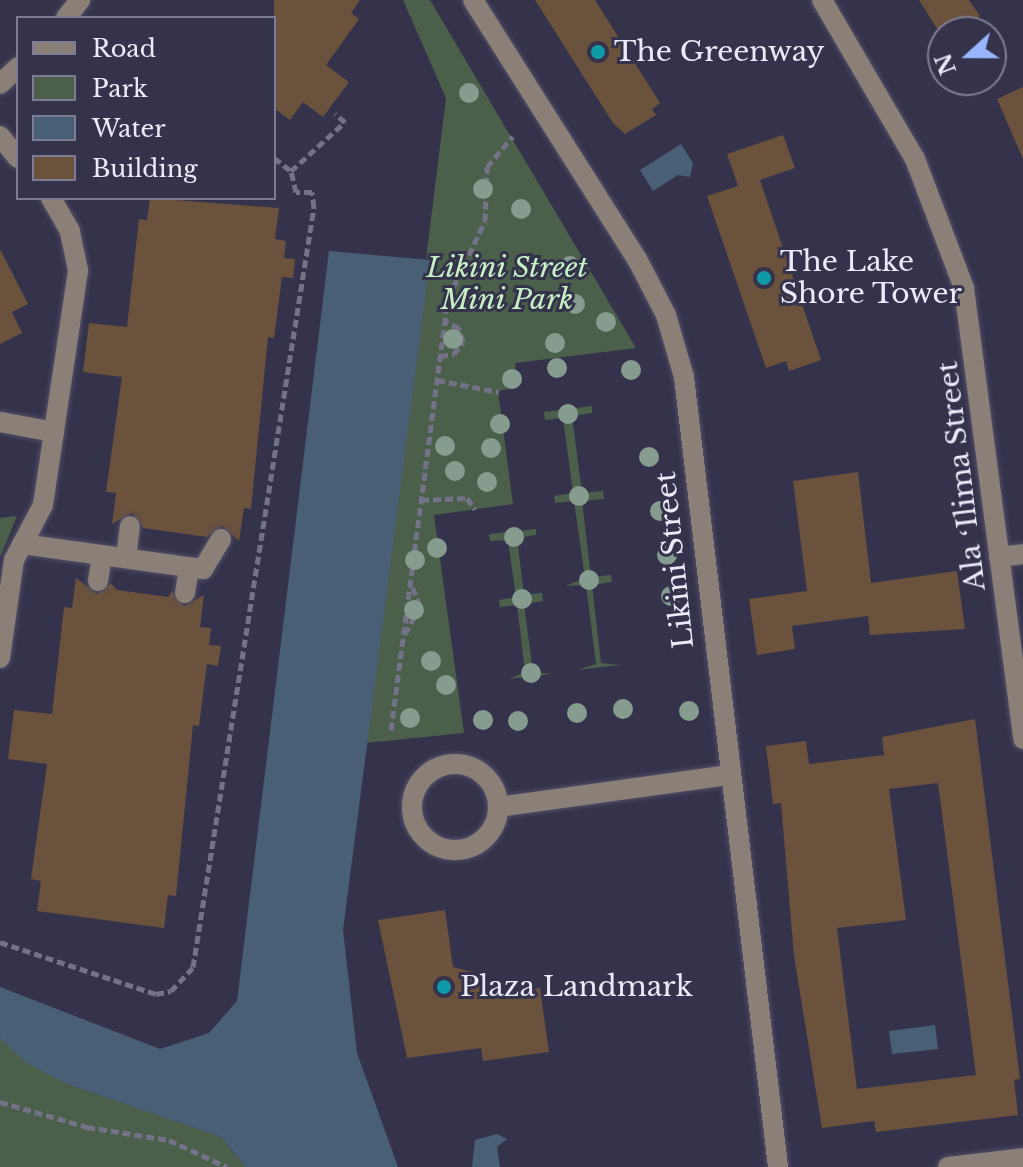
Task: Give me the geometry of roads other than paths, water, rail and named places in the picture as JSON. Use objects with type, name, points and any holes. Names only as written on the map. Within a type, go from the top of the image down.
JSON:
[{"type":"street","points":[[68,16],[80,0]]},
{"type":"street","name":"Likini Street","points":[[473,0],[666,315],[684,377],[778,1167]]},
{"type":"street","name":"Ala ʻIlima Street","points":[[822,0],[889,109],[945,221],[975,345],[1023,739]]},
{"type":"street","points":[[0,84],[16,69]]},
{"type":"street","points":[[0,136],[16,156]]},
{"type":"street","points":[[0,658],[22,544],[43,505],[78,270],[70,231],[52,200]]},
{"type":"street","points":[[0,422],[54,432]]},
{"type":"street","points":[[126,558],[130,526]]},
{"type":"street","points":[[22,544],[203,569],[221,539]]},
{"type":"street","points":[[999,557],[1023,554]]},
{"type":"street","points":[[98,581],[102,555]]},
{"type":"street","points":[[185,593],[189,567]]},
{"type":"street","points":[[452,763],[479,770],[498,807],[489,834],[451,850],[417,827],[412,799],[426,774],[452,763]]},
{"type":"street","points":[[498,807],[729,775]]},
{"type":"street","points":[[948,1167],[1023,1158]]},
{"type":"water","points":[[681,144],[693,163],[690,177],[678,175],[653,191],[640,170]]},
{"type":"water","points":[[329,251],[430,260],[343,930],[357,1053],[398,1167],[246,1167],[221,1137],[67,1084],[25,1062],[0,1038],[0,987],[160,1049],[209,1033],[237,1001]]},
{"type":"water","points":[[935,1025],[938,1049],[892,1054],[889,1031]]},
{"type":"water","points":[[497,1134],[507,1139],[497,1147],[500,1167],[472,1167],[475,1140]]},
{"type":"place","name":"The Greenway","points":[[598,52]]},
{"type":"place","name":"The Lake Shore Tower","points":[[764,278]]},
{"type":"place","name":"Plaza Landmark","points":[[444,987]]},
{"type":"park label","name":"Likini Street Mini Park","points":[[507,284]]}]
